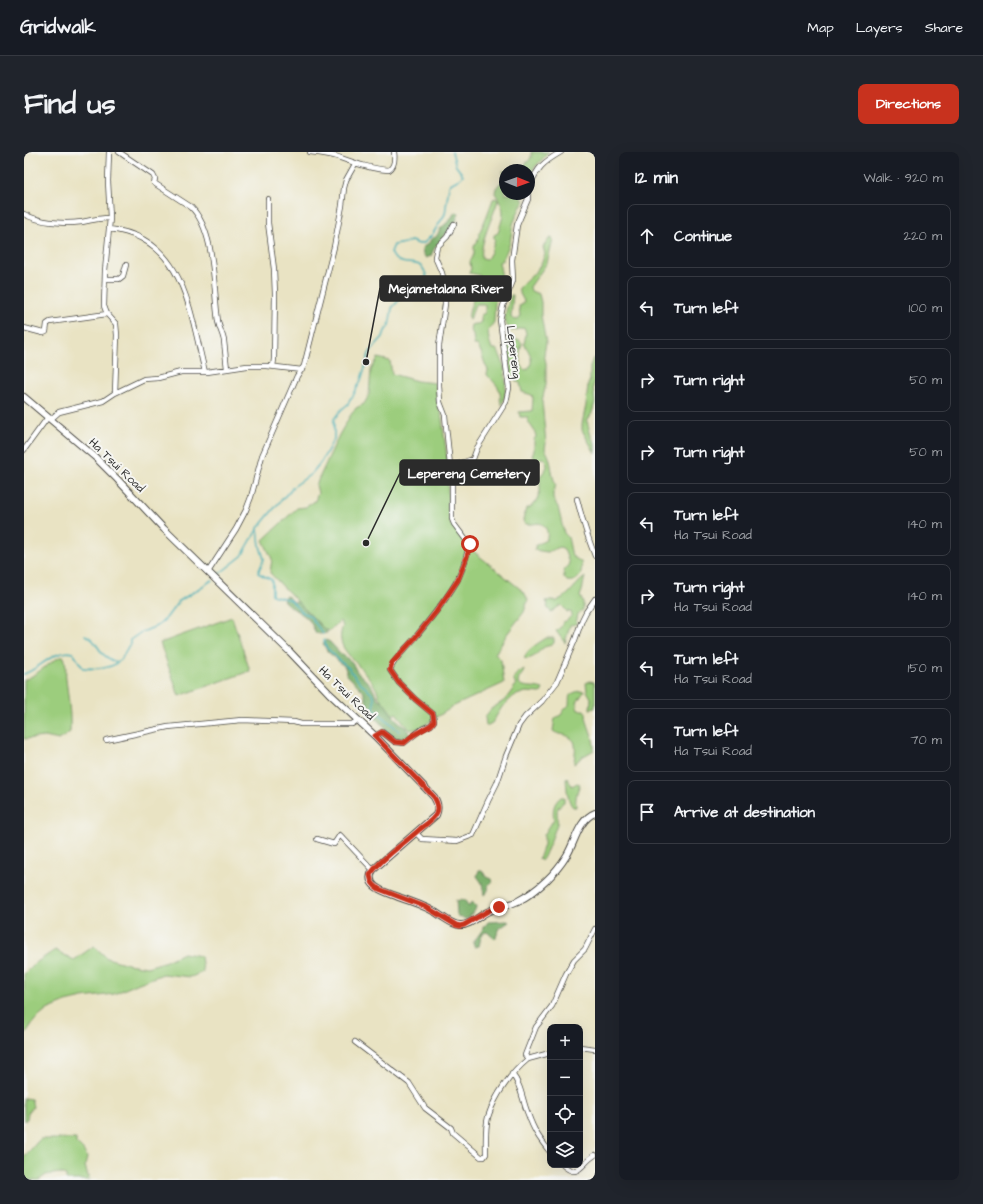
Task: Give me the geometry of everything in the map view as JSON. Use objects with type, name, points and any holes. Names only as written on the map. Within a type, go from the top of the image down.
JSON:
[{"type":"street","points":[[109,152],[108,181],[110,218],[104,306],[107,314],[116,324],[115,393]]},
{"type":"street","points":[[119,152],[153,175],[155,179],[154,183],[191,206],[205,229],[210,248],[218,323],[224,340],[226,369]]},
{"type":"street","points":[[310,152],[326,154],[379,170],[389,170],[392,168],[394,163],[394,152]]},
{"type":"street","points":[[535,176],[545,161],[561,152]]},
{"type":"street","points":[[208,572],[236,529],[246,510],[262,456],[294,382],[304,366],[334,247],[345,184],[355,164]]},
{"type":"street","points":[[268,199],[268,223],[274,268],[275,294],[273,367]]},
{"type":"street","name":"Lepereng","points":[[450,467],[472,459],[477,448],[506,402],[509,388],[500,320],[503,306],[513,281],[512,260],[517,225],[528,200]]},
{"type":"street","points":[[24,214],[33,219],[64,222],[80,222],[110,218]]},
{"type":"street","points":[[375,736],[382,732],[395,742],[404,743],[412,736],[431,725],[434,721],[433,714],[399,683],[390,670],[392,663],[436,612],[458,580],[470,544],[454,524],[452,519],[452,484],[445,415],[440,402],[439,385],[439,346],[445,304],[445,286],[442,273],[435,257],[437,247],[447,237],[454,224]]},
{"type":"street","points":[[109,229],[119,230],[136,236],[155,246],[162,252],[180,280],[190,307],[205,372]]},
{"type":"street","points":[[105,279],[120,279],[126,265]]},
{"type":"street","points":[[24,328],[43,333],[46,332],[47,324],[50,322],[107,314]]},
{"type":"street","points":[[24,450],[49,418],[59,412],[103,401],[115,393],[144,379],[158,378],[181,372],[205,372],[247,366],[267,366],[302,370]]},
{"type":"street","name":"Ha Tsui Road","points":[[24,397],[94,457],[117,479],[164,529],[290,652],[328,693],[375,736],[434,797],[437,802],[438,811],[436,815],[373,870]]},
{"type":"street","points":[[577,499],[585,529],[590,538],[595,556]]},
{"type":"street","points":[[416,833],[422,839],[457,841],[473,835],[488,801],[498,783],[506,756],[519,725],[525,716],[542,701],[557,682],[576,640],[584,616],[595,599]]},
{"type":"street","points":[[106,740],[168,727],[242,720],[294,722],[301,724],[352,724],[358,720]]},
{"type":"street","points":[[317,839],[334,844],[340,835],[373,870],[370,875],[370,881],[374,886],[426,907],[456,925],[464,925],[488,911],[518,901],[544,882],[568,854],[584,822],[588,817],[595,813]]},
{"type":"street","points":[[528,1059],[525,1055],[536,1027],[552,1006],[574,960],[585,949],[595,929]]},
{"type":"street","points":[[355,1042],[409,1084],[425,1108],[451,1128],[454,1133],[481,1157],[484,1157],[486,1154],[488,1117],[499,1094],[512,1074],[528,1059],[547,1054]]},
{"type":"street","points":[[583,1047],[595,1049]]},
{"type":"street","points":[[512,1074],[517,1080],[527,1114],[536,1135],[547,1148]]},
{"type":"street","points":[[583,1166],[595,1154]]},
{"type":"street","points":[[566,1168],[573,1172],[578,1171],[581,1168]]},
{"type":"green space","points":[[531,152],[549,152],[535,167],[535,164],[525,164],[531,158]]},
{"type":"green space","points":[[499,185],[499,200],[523,200],[524,202],[513,224],[510,243],[502,261],[499,262],[502,277],[495,302],[494,322],[488,331],[492,349],[496,349],[500,355],[504,369],[506,385],[502,405],[499,388],[487,375],[488,370],[481,351],[477,345],[474,345],[473,334],[470,330],[471,325],[481,322],[481,315],[485,313],[485,305],[477,304],[474,307],[470,320],[468,319],[475,295],[469,295],[468,293],[474,293],[476,286],[468,280],[478,277],[481,291],[488,291],[488,280],[481,278],[479,275],[469,273],[471,269],[470,262],[474,254],[474,246],[478,240],[480,231],[493,199],[496,198],[498,200],[485,237],[482,258],[487,259],[491,252],[495,240],[494,235],[498,233],[502,221],[503,212],[501,204],[495,193],[496,188]]},
{"type":"green space","points":[[455,212],[459,213],[454,224],[437,244],[431,256],[426,258],[423,254],[422,248],[429,243],[431,239],[436,237],[441,228],[450,220]]},
{"type":"green space","points":[[550,238],[553,239],[547,263],[530,287],[531,291],[539,294],[546,343],[544,354],[546,363],[546,384],[542,401],[546,443],[545,449],[548,454],[556,485],[553,493],[553,499],[558,507],[564,533],[568,537],[572,556],[581,562],[580,576],[578,579],[571,581],[567,581],[564,578],[564,570],[567,568],[569,563],[564,549],[560,547],[547,552],[534,550],[536,545],[546,540],[547,530],[541,524],[527,524],[524,523],[523,520],[526,508],[530,508],[536,501],[540,492],[540,477],[547,467],[546,461],[543,458],[535,459],[532,456],[534,451],[534,439],[536,437],[528,421],[528,417],[520,417],[519,412],[532,411],[532,395],[522,392],[520,383],[516,381],[510,371],[507,341],[509,338],[520,340],[522,344],[520,350],[520,361],[522,367],[524,370],[528,369],[530,366],[531,359],[524,344],[526,334],[525,329],[522,328],[512,331],[508,328],[505,319],[511,295],[513,295],[511,317],[514,320],[520,317],[519,306],[522,305],[524,301],[518,290],[539,267],[545,254],[543,247]]},
{"type":"green space","points":[[378,358],[390,361],[392,374],[417,381],[435,383],[438,408],[441,412],[448,465],[448,509],[451,525],[462,536],[468,547],[524,592],[528,600],[524,612],[507,634],[495,654],[501,660],[504,683],[454,706],[420,728],[410,730],[396,713],[393,715],[379,697],[372,682],[343,647],[341,641],[341,631],[343,626],[340,621],[329,631],[324,629],[270,573],[272,559],[263,540],[297,508],[306,507],[315,501],[318,493],[316,485],[339,435],[356,408],[364,404],[369,395],[371,370]]},
{"type":"green space","points":[[593,358],[595,358],[595,382],[593,386],[595,402],[592,413],[587,421],[595,444],[595,453],[582,430],[588,384],[590,380],[590,367]]},
{"type":"green space","points":[[585,577],[580,596],[583,602],[583,610],[578,614],[576,624],[570,625],[565,643],[556,631],[561,627],[563,622],[572,615],[571,612],[567,612],[561,605],[551,612],[547,607],[548,605],[546,601],[555,600],[556,602],[568,594]]},
{"type":"green space","points":[[285,596],[289,597],[294,602],[298,602],[324,629],[327,630],[327,633],[316,633],[308,619],[283,600]]},
{"type":"green space","points":[[232,617],[250,671],[179,696],[160,643]]},
{"type":"green space","points":[[546,638],[554,638],[554,643],[543,648],[533,657],[527,659],[524,658],[530,649]]},
{"type":"green space","points":[[326,640],[352,662],[357,672],[371,685],[378,699],[382,700],[395,718],[407,729],[410,735],[404,740],[393,740],[384,727],[370,712],[363,691],[347,675],[345,667],[327,651],[323,643]]},
{"type":"green space","points":[[60,657],[64,657],[65,662],[70,712],[70,732],[59,740],[45,737],[24,739],[24,680]]},
{"type":"green space","points":[[524,669],[519,678],[518,684],[543,689],[541,693],[526,692],[514,696],[502,707],[492,723],[486,726],[485,717],[491,709],[505,700],[516,685],[514,682],[514,677]]},
{"type":"green space","points":[[590,681],[594,682],[595,685],[595,708],[590,709],[591,698],[587,691],[586,683]]},
{"type":"green space","points":[[584,691],[577,702],[577,707],[578,710],[584,710],[586,713],[594,750],[574,764],[574,741],[568,736],[553,731],[555,718],[561,715],[569,705],[569,697],[573,693]]},
{"type":"green space","points":[[567,778],[572,786],[577,783],[580,784],[576,795],[576,807],[573,807],[568,798]]},
{"type":"green space","points":[[561,797],[564,797],[564,802],[557,809],[557,824],[541,861],[539,859],[544,845],[544,835],[554,819],[554,806]]},
{"type":"green space","points":[[479,870],[482,870],[486,877],[491,879],[492,882],[488,885],[488,890],[484,895],[482,883],[477,876]]},
{"type":"green space","points":[[460,899],[465,900],[468,906],[470,906],[471,902],[476,906],[473,913],[466,919],[458,917],[457,914],[456,900],[458,901]]},
{"type":"green space","points":[[488,922],[509,922],[500,928],[495,939],[487,932],[483,933],[479,946],[475,947],[473,943]]},
{"type":"green space","points":[[94,946],[107,958],[128,964],[147,967],[164,962],[183,953],[201,956],[203,972],[191,977],[163,974],[114,994],[66,1002],[47,1010],[34,1021],[24,1036],[24,974],[34,964],[55,950],[74,960]]},
{"type":"green space","points":[[24,1098],[31,1099],[33,1107],[28,1113],[27,1119],[24,1121]]},
{"type":"green space","points":[[40,1139],[76,1139],[76,1143],[87,1157],[85,1166],[89,1180],[66,1180],[66,1175],[60,1173],[46,1175],[39,1180],[24,1180],[24,1157]]},
{"type":"waterway","points":[[219,574],[242,556],[258,528],[277,505],[293,487],[311,474],[321,462],[334,439],[334,419],[348,404],[353,396],[361,380],[369,354],[383,337],[389,326],[392,308],[399,300],[400,296],[404,295],[411,297],[424,287],[427,276],[422,268],[419,265],[400,262],[394,258],[391,252],[394,245],[411,241],[419,244],[424,243],[432,235],[445,214],[449,186],[460,179],[463,175],[456,166],[452,152]]},
{"type":"waterway","points":[[258,529],[260,546],[264,559],[258,573],[272,580],[272,595],[291,600],[300,611],[310,616],[323,634]]},
{"type":"waterway","points":[[24,674],[54,656],[67,652],[73,653],[83,668],[104,668],[114,665],[122,658],[130,644],[130,640],[140,633],[159,625],[178,602],[212,580]]},
{"type":"waterway","points":[[85,635],[93,641],[108,658],[117,663]]},
{"type":"waterway","points":[[324,640],[326,647],[349,668],[355,677],[374,696],[374,709],[399,731]]},
{"type":"place","name":"Mejametalana River","points":[[366,362]]},
{"type":"place","name":"Lepereng Cemetery","points":[[366,543]]},
{"type":"route","points":[[470,544],[458,580],[436,612],[400,656],[392,663],[390,670],[399,683],[433,714],[435,718],[434,721],[431,725],[422,729],[404,743],[400,744],[395,742],[382,732],[375,736],[434,797],[437,802],[438,811],[427,824],[373,870],[370,875],[370,881],[379,889],[426,907],[460,926],[488,911],[499,907]]}]
